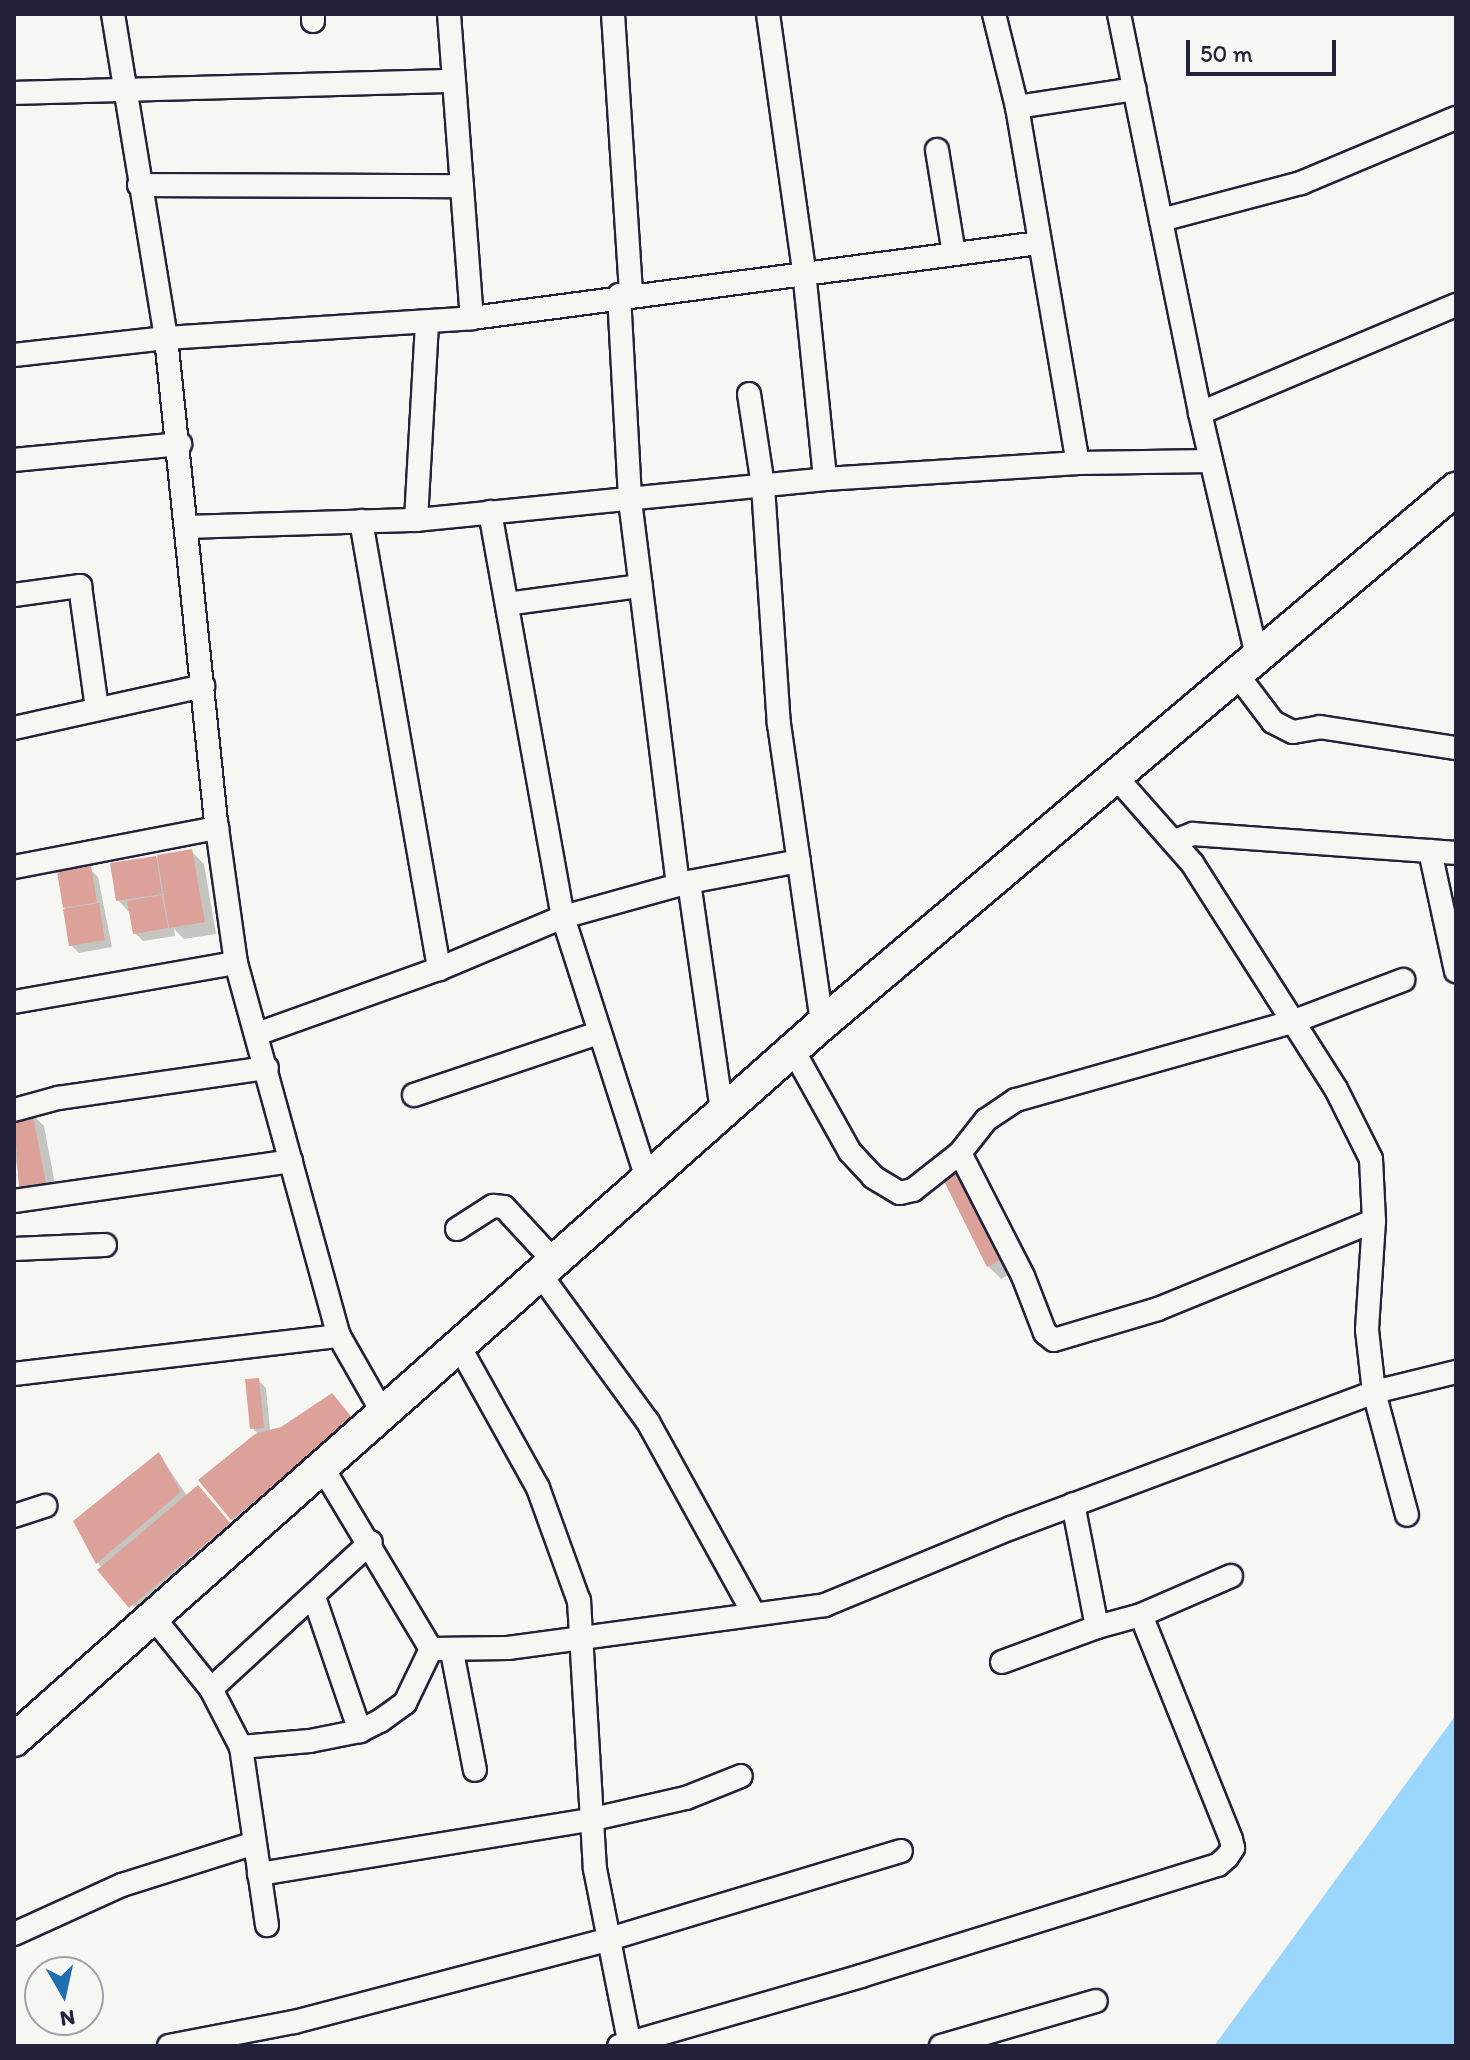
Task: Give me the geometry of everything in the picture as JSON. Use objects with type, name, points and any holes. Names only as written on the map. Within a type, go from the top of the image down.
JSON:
[{"type":"street","points":[[113,14],[121,87],[166,338],[180,444],[217,828],[236,963],[339,1336],[383,1413]]},
{"type":"street","points":[[449,14],[472,318]]},
{"type":"street","points":[[613,14],[630,500],[684,884],[722,1112]]},
{"type":"street","points":[[768,14],[804,271],[825,479]]},
{"type":"street","points":[[994,14],[1017,107],[1078,463]]},
{"type":"street","points":[[1119,14],[1211,461],[1246,665],[1273,722],[1293,732],[1320,727],[1456,748]]},
{"type":"street","points":[[14,93],[121,87],[454,81]]},
{"type":"street","points":[[1017,107],[1135,89]]},
{"type":"street","points":[[1161,220],[1301,183],[1456,118]]},
{"type":"street","points":[[937,150],[954,254]]},
{"type":"street","points":[[139,185],[462,186]]},
{"type":"street","points":[[14,355],[166,338],[472,318],[625,294],[1039,243]]},
{"type":"street","points":[[1200,413],[1456,305]]},
{"type":"street","points":[[416,520],[427,322]]},
{"type":"street","points":[[749,394],[763,486],[779,724],[822,1024]]},
{"type":"street","points":[[14,460],[180,444]]},
{"type":"street","points":[[188,527],[416,520],[825,479],[1078,463],[1211,461]]},
{"type":"street","points":[[15,1735],[153,1617],[822,1024],[1456,489]]},
{"type":"street","points":[[490,512],[563,917],[647,1179]]},
{"type":"street","points":[[361,521],[439,969]]},
{"type":"street","points":[[14,595],[80,586],[97,709]]},
{"type":"street","points":[[507,604],[641,586]]},
{"type":"street","points":[[14,728],[203,686]]},
{"type":"street","points":[[1115,776],[1177,840],[1336,1089],[1371,1159],[1374,1221],[1367,1330],[1374,1392],[1407,1515]]},
{"type":"street","points":[[14,867],[217,828]]},
{"type":"street","points":[[1177,840],[1193,834],[1456,853]]},
{"type":"street","points":[[1430,851],[1456,971]]},
{"type":"street","points":[[257,1034],[439,969],[563,917],[684,884],[799,861]]},
{"type":"street","points":[[14,1002],[236,963]]},
{"type":"street","points":[[793,1050],[850,1152],[890,1190],[913,1190],[960,1153],[986,1120],[1016,1100],[1292,1022],[1403,980]]},
{"type":"street","points":[[414,1095],[598,1033]]},
{"type":"street","points":[[14,1110],[58,1098],[267,1068]]},
{"type":"street","points":[[960,1153],[1023,1276],[1045,1333],[1054,1340],[1158,1309],[1374,1221]]},
{"type":"street","points":[[14,1201],[291,1161]]},
{"type":"street","points":[[457,1229],[493,1206],[504,1207],[648,1422],[753,1612]]},
{"type":"street","points":[[14,1249],[105,1245]]},
{"type":"street","points":[[14,1374],[339,1336]]},
{"type":"street","points":[[459,1346],[538,1488],[579,1601],[585,1641],[589,1820],[606,1940],[626,2045],[1218,1865],[1233,1848],[1231,1839],[1141,1615]]},
{"type":"street","points":[[442,1650],[585,1641],[753,1612],[825,1605],[1073,1504],[1374,1392],[1456,1372]]},
{"type":"street","points":[[322,1467],[442,1650],[475,1770]]},
{"type":"street","points":[[1073,1504],[1097,1627]]},
{"type":"street","points":[[14,1516],[45,1506]]},
{"type":"street","points":[[211,1689],[371,1542]]},
{"type":"street","points":[[1002,1662],[1097,1627],[1141,1615],[1231,1576]]},
{"type":"street","points":[[314,1597],[360,1731]]},
{"type":"street","points":[[153,1617],[211,1689],[241,1747],[252,1844],[267,1925]]},
{"type":"street","points":[[241,1747],[360,1731],[405,1703],[442,1650]]},
{"type":"street","points":[[259,1874],[589,1820],[686,1798],[741,1776]]},
{"type":"street","points":[[14,1934],[122,1885],[252,1844]]},
{"type":"street","points":[[169,2046],[294,2022],[606,1940],[901,1851]]},
{"type":"street","points":[[941,2046],[1096,2001]]},
{"type":"water","points":[[1456,1715],[1456,2046],[1214,2046]]},
{"type":"building","points":[[192,849],[205,922],[169,928],[157,855]]},
{"type":"building","points":[[156,856],[162,894],[116,901],[110,863]]},
{"type":"building","points":[[91,866],[97,902],[63,908],[57,872]]},
{"type":"building","points":[[162,895],[168,928],[133,934],[127,901]]},
{"type":"building","points":[[99,903],[105,940],[69,946],[63,909]]},
{"type":"building","points":[[32,1112],[46,1183],[19,1188],[14,1115]]},
{"type":"building","points":[[957,1168],[1003,1259],[987,1267],[941,1175]]},
{"type":"building","points":[[259,1378],[264,1428],[250,1429],[245,1379]]},
{"type":"building","points":[[332,1393],[355,1421],[231,1520],[198,1480],[255,1434],[281,1427]]},
{"type":"building","points":[[159,1452],[181,1492],[96,1564],[73,1521]]},
{"type":"building","points":[[198,1485],[230,1523],[129,1608],[97,1570]]}]
